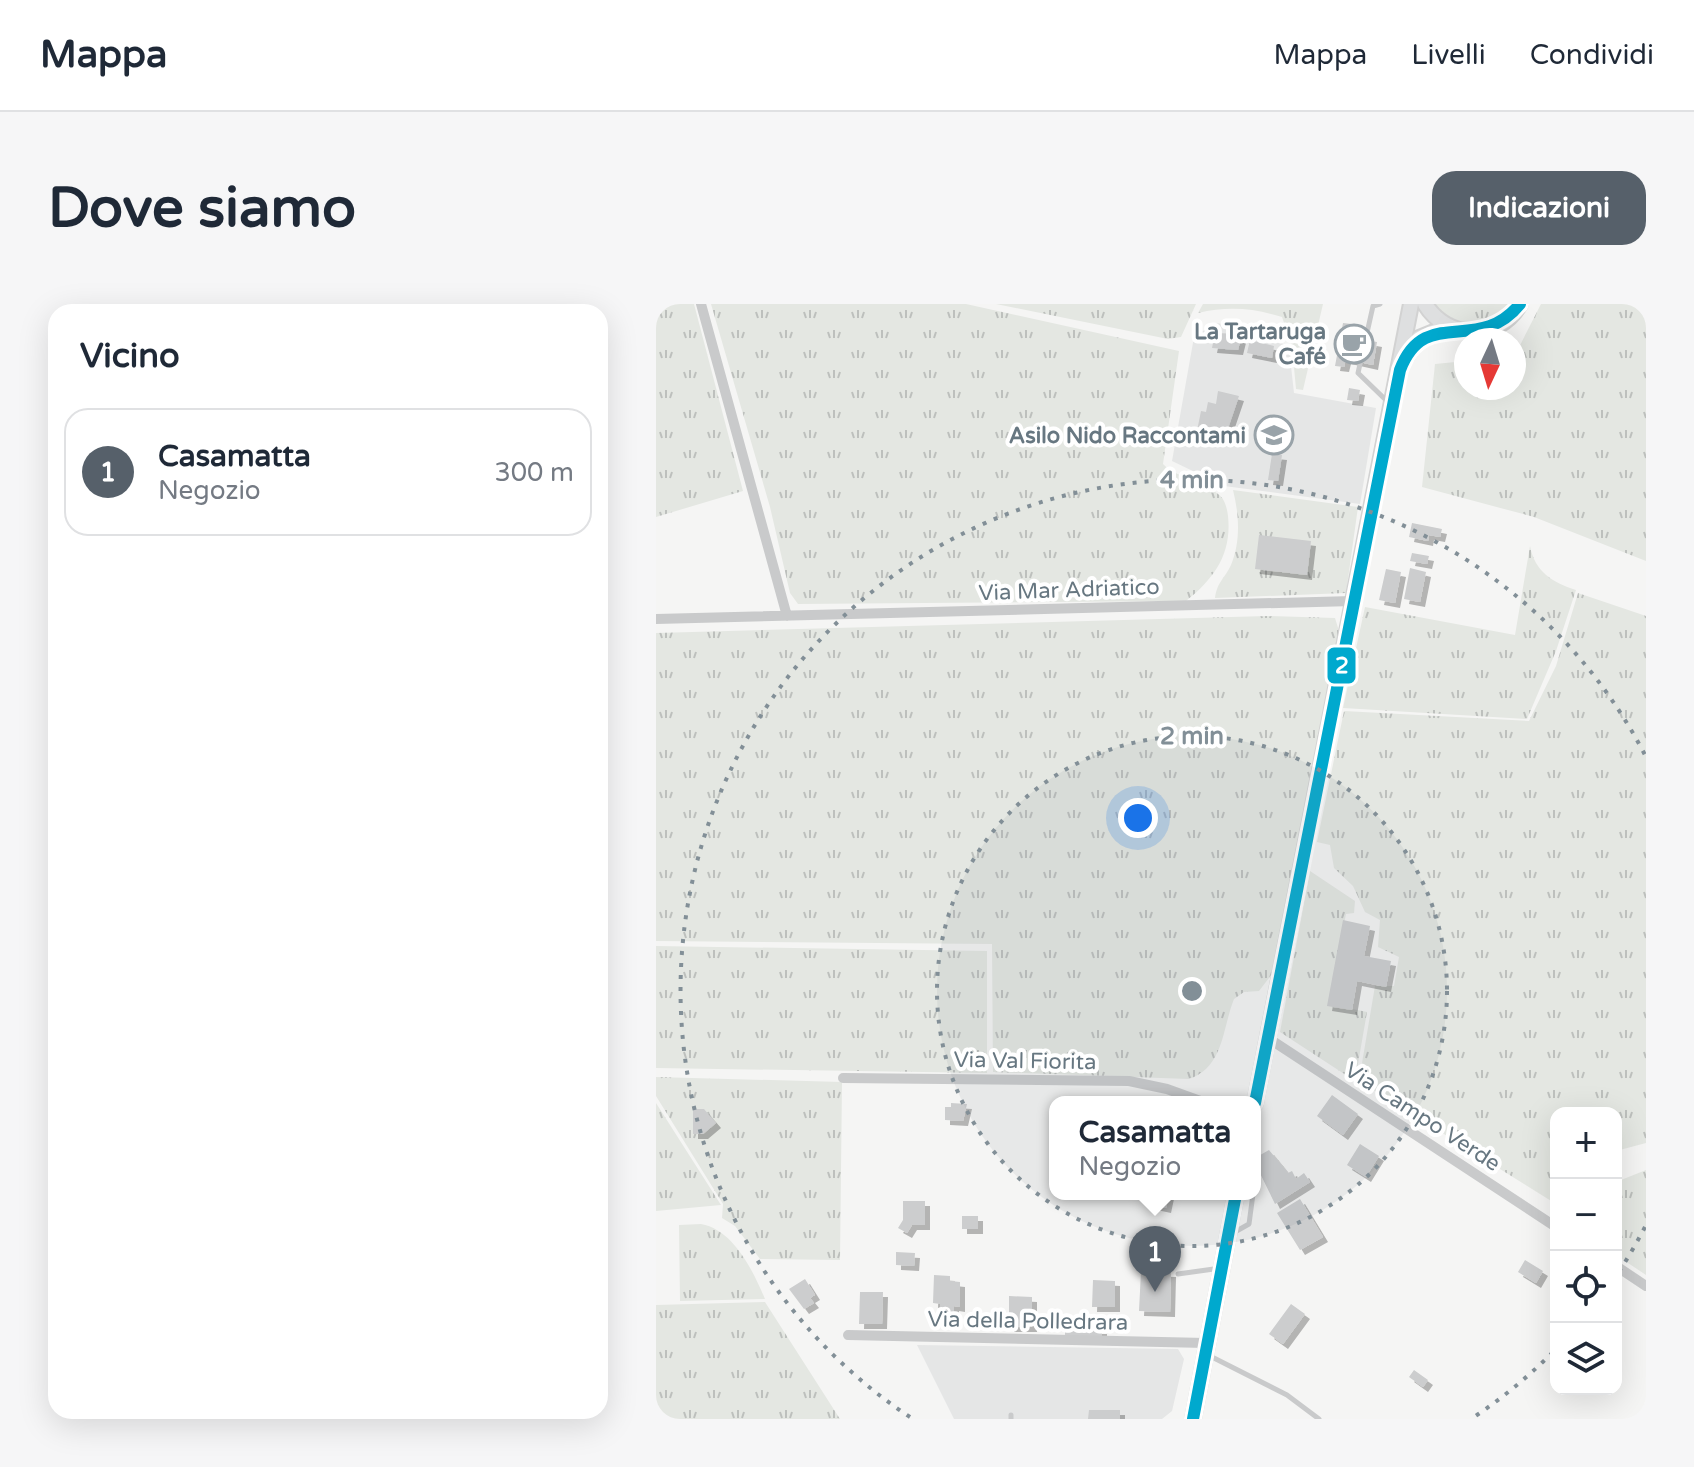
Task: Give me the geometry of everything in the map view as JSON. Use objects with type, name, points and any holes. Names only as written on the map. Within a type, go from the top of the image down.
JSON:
[{"type":"main road","points":[[1256,1096],[1411,304]]},
{"type":"main road","points":[[1425,304],[1446,327],[1468,332],[1489,329],[1506,321],[1520,304]]},
{"type":"main road","points":[[1396,384],[1416,340],[1446,327]]},
{"type":"main road","points":[[1190,1418],[1235,1200]]},
{"type":"street","points":[[701,304],[787,616]]},
{"type":"street","name":"Via Mar Adriatico","points":[[656,619],[1353,601]]},
{"type":"street","name":"Via Campo Verde","points":[[1268,1038],[1550,1223]]},
{"type":"street","name":"Via Val Fiorita","points":[[843,1078],[1129,1081],[1186,1096]]},
{"type":"street","points":[[1622,1270],[1646,1286]]},
{"type":"street","name":"Via della Polledrara","points":[[848,1335],[1205,1348]]},
{"type":"lane","points":[[1380,304],[1373,306],[1358,373],[1391,406]]},
{"type":"lane","points":[[1228,1235],[1249,1224],[1252,1200]]},
{"type":"lane","points":[[1178,1274],[1222,1268]]},
{"type":"lane","points":[[1205,1348],[1287,1395],[1319,1419]]},
{"type":"shaded area","name":"Asilo Nido Raccontami","points":[[1215,323],[1257,327],[1289,348],[1294,393],[1376,408],[1360,504],[1224,486],[1172,461],[1194,337]]},
{"type":"shaded area","points":[[917,1345],[1178,1349],[1184,1359],[1172,1411],[1162,1419],[954,1419]]},
{"type":"green space","points":[[656,304],[694,304],[743,491],[656,517]]},
{"type":"green space","points":[[711,304],[966,304],[1179,351],[1163,464],[1212,489],[1224,501],[1229,529],[1219,564],[1186,601],[798,604],[790,593],[770,507]]},
{"type":"green space","points":[[996,304],[1196,304],[1181,337],[1168,339]]},
{"type":"green space","points":[[1203,304],[1323,304],[1303,390],[1296,389],[1292,346],[1282,317],[1240,309],[1198,313]]},
{"type":"green space","points":[[1435,304],[1512,304],[1494,319],[1462,325],[1443,314]]},
{"type":"green space","points":[[1541,304],[1646,304],[1646,561],[1534,517],[1422,487],[1435,364],[1454,362],[1454,400],[1526,400],[1526,333]]},
{"type":"green space","points":[[1233,490],[1358,507],[1346,593],[1215,598],[1219,584],[1231,565],[1238,537]]},
{"type":"green space","points":[[1530,546],[1536,563],[1546,575],[1576,590],[1556,651],[1527,719],[1343,708],[1365,607],[1515,635]]},
{"type":"green space","points":[[1578,593],[1646,616],[1646,1143],[1622,1149],[1622,1107],[1550,1107],[1550,1200],[1359,1081],[1375,986],[1394,986],[1399,957],[1378,947],[1380,920],[1365,912],[1353,886],[1334,868],[1330,845],[1317,842],[1344,711],[1529,721],[1556,666]]},
{"type":"green space","points":[[1267,616],[1335,618],[1339,631],[1272,974],[1259,991],[1244,992],[1234,999],[1215,1056],[1209,1066],[1189,1079],[993,1072],[992,944],[656,941],[656,633]]},
{"type":"green space","points":[[1310,871],[1355,901],[1354,913],[1346,914],[1328,1004],[1367,1012],[1355,1081],[1280,1032]]},
{"type":"green space","points":[[656,946],[987,951],[987,1073],[656,1068]]},
{"type":"green space","points":[[656,1077],[842,1082],[840,1260],[760,1259],[735,1226],[722,1218],[723,1204],[656,1096]]},
{"type":"green space","points":[[656,1103],[721,1205],[656,1211]]},
{"type":"green space","points":[[1646,1170],[1646,1275],[1622,1259],[1622,1180]]},
{"type":"green space","points":[[701,1224],[713,1228],[733,1243],[765,1299],[680,1301],[679,1225]]},
{"type":"green space","points":[[765,1302],[840,1419],[656,1419],[656,1305]]},
{"type":"building","points":[[1343,323],[1352,324],[1350,337],[1377,342],[1373,365],[1346,359],[1344,367],[1335,366]]},
{"type":"building","points":[[1215,333],[1242,334],[1238,350],[1212,348]]},
{"type":"building","points":[[1250,340],[1274,346],[1272,358],[1247,353]]},
{"type":"building","points":[[1349,388],[1360,390],[1358,401],[1347,400]]},
{"type":"building","points":[[1218,391],[1239,396],[1225,437],[1197,431],[1201,411],[1206,412],[1208,402],[1216,404]]},
{"type":"building","points":[[1272,454],[1282,455],[1278,481],[1268,480]]},
{"type":"building","points":[[1412,523],[1442,529],[1440,537],[1429,535],[1428,541],[1409,537]]},
{"type":"building","points":[[1259,535],[1311,541],[1307,575],[1255,569]]},
{"type":"building","points":[[1412,553],[1429,556],[1427,564],[1410,561]]},
{"type":"building","points":[[1410,568],[1426,572],[1420,602],[1404,599]]},
{"type":"building","points":[[1386,569],[1401,572],[1395,603],[1379,600]]},
{"type":"building","points":[[1343,920],[1370,926],[1364,956],[1391,961],[1386,987],[1357,981],[1352,1010],[1327,1006]]},
{"type":"building","points":[[1332,1095],[1358,1114],[1343,1135],[1317,1116]]},
{"type":"building","points":[[951,1103],[967,1104],[963,1121],[945,1120],[945,1107],[951,1107]]},
{"type":"building","points":[[693,1109],[704,1109],[716,1123],[703,1134],[693,1134]]},
{"type":"building","points":[[1360,1144],[1379,1156],[1366,1177],[1347,1165]]},
{"type":"building","points":[[1269,1150],[1288,1173],[1292,1171],[1296,1179],[1304,1173],[1310,1182],[1275,1204],[1261,1175],[1261,1155]]},
{"type":"building","points":[[1300,1199],[1323,1237],[1300,1250],[1277,1213]]},
{"type":"building","points":[[1153,1200],[1168,1200],[1166,1208],[1152,1205]]},
{"type":"building","points":[[903,1201],[925,1201],[925,1225],[912,1225],[907,1233],[898,1228],[903,1220]]},
{"type":"building","points":[[962,1216],[978,1216],[978,1229],[962,1229]]},
{"type":"building","points":[[896,1252],[915,1253],[914,1266],[896,1265]]},
{"type":"building","points":[[1525,1260],[1543,1271],[1536,1283],[1518,1272]]},
{"type":"building","points":[[1141,1271],[1171,1272],[1170,1312],[1139,1311]]},
{"type":"building","points":[[934,1275],[950,1276],[950,1281],[960,1282],[960,1307],[954,1306],[954,1314],[940,1314],[940,1304],[933,1303]]},
{"type":"building","points":[[805,1279],[815,1295],[810,1298],[814,1303],[804,1309],[789,1289]]},
{"type":"building","points":[[1093,1280],[1115,1281],[1115,1307],[1092,1307]]},
{"type":"building","points":[[860,1292],[883,1292],[882,1324],[859,1324]]},
{"type":"building","points":[[1009,1296],[1032,1297],[1032,1327],[1009,1327]]},
{"type":"building","points":[[1291,1304],[1305,1314],[1283,1344],[1269,1334]]},
{"type":"building","points":[[1065,1321],[1082,1321],[1082,1329],[1102,1329],[1102,1337],[1065,1337]]},
{"type":"building","points":[[1414,1370],[1428,1380],[1423,1387],[1409,1377]]},
{"type":"building","points":[[1089,1410],[1120,1410],[1120,1419],[1088,1419]]},
{"type":"transit line","name":"2","points":[[1256,1096],[1400,370],[1411,350],[1423,339],[1487,327],[1504,319],[1520,304]]},
{"type":"transit line","name":"2","points":[[1193,1419],[1235,1200]]},
{"type":"place","name":"La Tartaruga Café","points":[[1354,344]]},
{"type":"place","name":"Asilo Nido Raccontami","points":[[1274,435]]},
{"type":"place","name":"Casamatta","points":[[1155,1292]]}]
